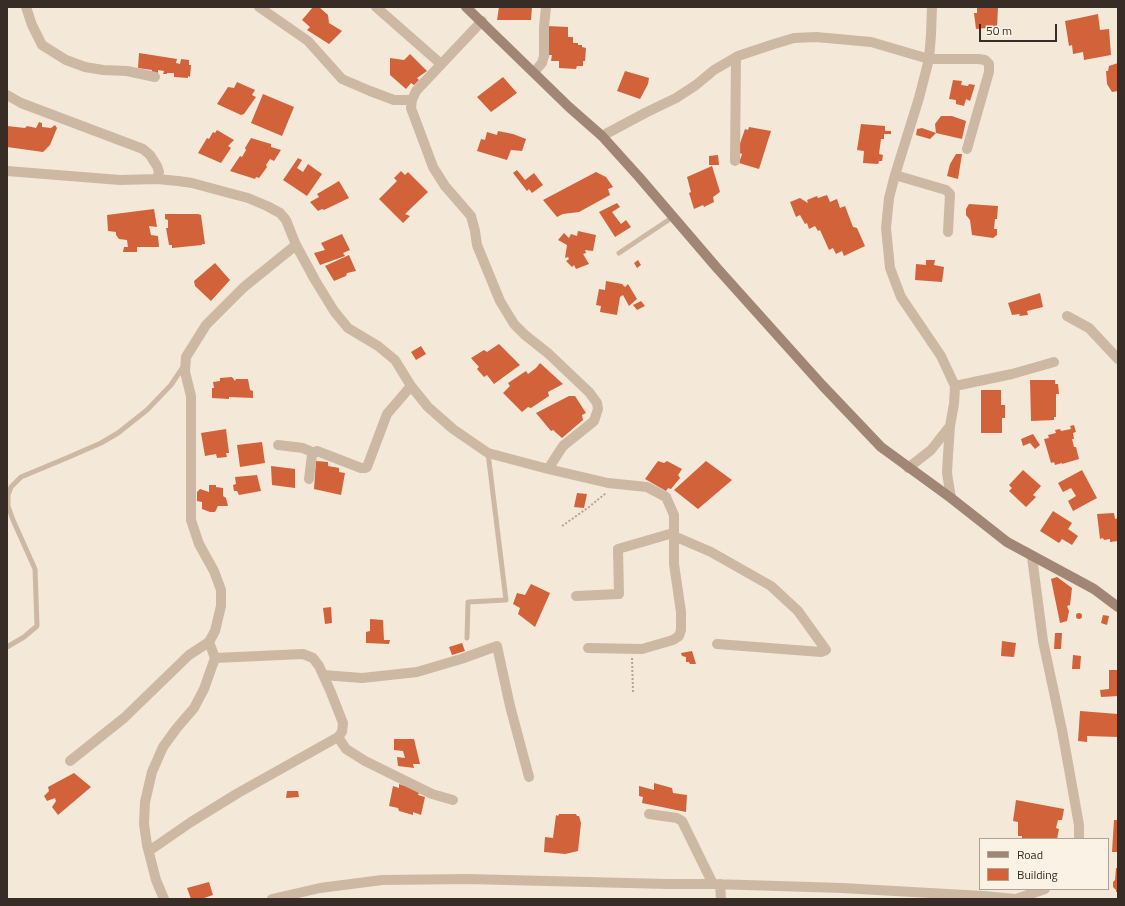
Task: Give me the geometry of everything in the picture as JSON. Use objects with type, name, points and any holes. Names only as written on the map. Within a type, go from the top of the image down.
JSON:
[{"type":"street","points":[[26,7],[32,25],[42,45],[66,60],[85,67],[103,70],[128,71],[155,77]]},
{"type":"street","points":[[259,7],[308,41],[342,79],[394,100],[412,100]]},
{"type":"street","points":[[376,7],[442,64]]},
{"type":"street","points":[[466,7],[569,107],[602,136],[822,385],[881,447],[951,498],[1007,542],[1032,557],[1094,589],[1118,607]]},
{"type":"street","points":[[534,72],[542,63],[544,56],[546,7]]},
{"type":"street","points":[[932,7],[929,59],[889,198],[886,228],[890,268],[901,296],[941,356],[955,386],[954,404],[950,426],[947,473],[951,498]]},
{"type":"street","points":[[482,21],[416,91],[412,100],[411,108],[433,167],[446,186],[471,216],[477,245],[500,302],[514,324],[549,354],[589,392],[598,403],[598,409],[594,421],[563,446],[548,469]]},
{"type":"street","points":[[602,136],[676,98],[696,85],[714,70],[736,57],[794,38],[816,37],[871,42],[929,59],[985,60],[989,64],[989,72],[967,149]]},
{"type":"street","points":[[735,161],[736,57]]},
{"type":"street","points":[[7,96],[21,103],[143,149],[150,155],[157,166],[159,172],[157,179]]},
{"type":"street","points":[[7,171],[120,180],[157,179],[192,183],[248,198],[267,206],[280,213],[286,220],[296,245],[315,280],[334,311],[348,328],[378,346],[395,360],[411,386],[428,407],[453,429],[488,453],[548,469],[618,484],[647,487],[666,497],[674,515],[674,564],[681,612],[681,630],[679,636],[673,640],[642,649],[588,648]]},
{"type":"street","points":[[895,175],[946,190],[950,194],[948,232]]},
{"type":"street","points":[[70,761],[124,718],[189,654],[209,642],[215,631],[221,606],[222,590],[214,571],[199,544],[191,520],[191,396],[185,372],[186,357],[206,325],[244,287],[296,245]]},
{"type":"street","points":[[1067,316],[1089,328],[1118,359]]},
{"type":"street","points":[[955,386],[1012,374],[1054,362]]},
{"type":"street","points":[[278,445],[302,448],[361,468],[365,468],[367,467],[387,414],[411,386]]},
{"type":"street","points":[[908,468],[931,450],[950,426]]},
{"type":"street","points":[[309,479],[312,455],[314,453]]},
{"type":"street","points":[[576,596],[619,594],[618,549],[673,534],[711,552],[771,586],[798,611],[826,650],[821,652],[717,644]]},
{"type":"street","points":[[1032,557],[1043,641],[1062,730],[1079,825],[1079,838]]},
{"type":"street","points":[[164,899],[156,880],[149,851],[144,824],[145,802],[152,772],[164,747],[176,729],[194,708],[204,689],[215,658],[209,642]]},
{"type":"street","points":[[323,675],[362,678],[417,672],[461,659],[497,646],[510,706],[529,777]]},
{"type":"street","points":[[149,851],[191,822],[238,793],[338,737],[342,732],[343,723],[330,690],[314,658],[302,654],[215,658]]},
{"type":"street","points":[[338,737],[346,749],[365,762],[432,794],[453,800]]},
{"type":"street","points":[[649,814],[677,818],[682,821],[717,884],[721,899]]},
{"type":"street","points":[[272,899],[295,896],[320,888],[382,880],[467,879],[717,884],[857,889],[983,896],[1003,899],[1016,899],[1043,890]]},
{"type":"lane","points":[[619,253],[673,217]]},
{"type":"lane","points":[[7,647],[24,637],[37,626],[35,569],[8,506],[8,496],[11,487],[21,476],[101,443],[118,433],[147,410],[171,385],[185,365]]},
{"type":"lane","points":[[467,638],[468,602],[506,600],[488,453]]},
{"type":"path","points":[[562,526],[618,484]]},
{"type":"path","points":[[631,649],[633,693]]},
{"type":"building","points":[[313,7],[319,7],[328,15],[329,23],[342,31],[329,44],[307,30],[310,27],[302,20]]},
{"type":"building","points":[[499,7],[532,7],[531,20],[497,20]]},
{"type":"building","points":[[977,7],[998,7],[997,27],[976,29],[974,13],[977,13]]},
{"type":"building","points":[[1098,14],[1100,30],[1109,29],[1111,55],[1084,60],[1083,52],[1073,54],[1072,45],[1069,46],[1065,21]]},
{"type":"building","points":[[547,26],[568,27],[568,37],[573,37],[573,43],[578,43],[578,45],[582,45],[582,47],[586,48],[583,66],[577,66],[576,69],[559,68],[559,61],[551,61],[552,55],[549,55]]},
{"type":"building","points":[[139,53],[177,59],[176,63],[180,64],[181,59],[189,60],[189,65],[191,65],[190,77],[174,77],[174,73],[163,74],[164,71],[158,70],[158,73],[152,72],[152,70],[138,68]]},
{"type":"building","points":[[410,54],[427,71],[417,78],[419,80],[414,85],[411,83],[406,89],[390,75],[390,58],[404,60]]},
{"type":"building","points":[[1118,63],[1118,91],[1112,92],[1107,84],[1106,71],[1108,71],[1109,66]]},
{"type":"building","points":[[625,71],[649,78],[648,84],[640,99],[617,91]]},
{"type":"building","points":[[503,77],[517,93],[491,112],[477,97]]},
{"type":"building","points":[[953,80],[962,81],[961,85],[975,85],[970,101],[966,99],[964,106],[956,104],[956,100],[949,99]]},
{"type":"building","points":[[237,82],[255,90],[252,95],[256,97],[244,114],[241,115],[217,104],[228,87],[234,88]]},
{"type":"building","points":[[263,94],[294,107],[282,136],[251,123]]},
{"type":"building","points":[[941,116],[952,116],[966,121],[962,139],[936,133],[935,124]]},
{"type":"building","points":[[39,122],[42,123],[42,127],[51,128],[55,125],[57,128],[50,145],[43,152],[7,147],[7,126],[25,128],[27,126],[36,128]]},
{"type":"building","points":[[861,124],[885,126],[885,131],[891,131],[891,134],[884,134],[884,139],[881,139],[879,154],[883,155],[882,161],[879,161],[878,164],[863,163],[864,151],[857,150]]},
{"type":"building","points":[[749,127],[771,131],[759,169],[739,163],[742,154],[737,152],[745,129],[748,130]]},
{"type":"building","points":[[922,128],[936,133],[930,139],[916,135],[917,129]]},
{"type":"building","points":[[217,130],[234,140],[228,146],[231,148],[221,163],[198,153],[207,138],[209,139],[213,132],[215,133]]},
{"type":"building","points":[[498,131],[513,134],[526,139],[522,151],[511,150],[507,160],[477,151],[481,139],[485,140],[487,132],[497,135]]},
{"type":"building","points":[[251,138],[271,144],[271,147],[281,150],[274,161],[270,159],[266,165],[267,167],[259,178],[256,177],[255,179],[230,171],[240,156],[242,157]]},
{"type":"building","points":[[956,154],[962,154],[958,179],[947,176],[950,164]]},
{"type":"building","points":[[718,155],[719,165],[709,165],[709,156]]},
{"type":"building","points":[[298,158],[302,160],[297,168],[303,172],[308,164],[322,174],[307,196],[283,180]]},
{"type":"building","points":[[712,166],[720,192],[713,197],[714,202],[704,207],[703,205],[694,209],[689,193],[691,192],[687,177]]},
{"type":"building","points":[[517,170],[525,180],[534,173],[543,185],[532,193],[529,189],[527,191],[513,173]]},
{"type":"building","points":[[401,171],[405,175],[408,172],[428,192],[405,214],[410,216],[403,223],[379,199],[397,181],[394,178]]},
{"type":"building","points":[[596,172],[606,177],[613,187],[608,189],[610,195],[579,212],[563,214],[557,217],[543,200]]},
{"type":"building","points":[[339,181],[349,198],[324,210],[322,209],[318,211],[310,202],[319,197],[317,194]]},
{"type":"building","points":[[827,195],[830,202],[837,199],[840,208],[845,206],[853,227],[857,228],[865,246],[844,256],[842,251],[836,254],[833,248],[829,250],[820,230],[818,231],[815,226],[809,229],[807,223],[805,224],[800,215],[796,217],[790,202],[800,198],[808,203],[807,200],[817,196],[818,198]]},
{"type":"building","points":[[617,203],[620,207],[612,212],[621,224],[626,220],[631,227],[615,237],[599,212]]},
{"type":"building","points":[[969,204],[998,206],[997,219],[995,219],[994,229],[997,229],[997,235],[993,238],[972,235],[970,220],[966,215],[966,209]]},
{"type":"building","points":[[154,209],[157,227],[149,226],[151,235],[158,236],[159,247],[137,247],[137,252],[123,252],[124,247],[128,247],[127,240],[119,239],[116,232],[108,231],[107,215]]},
{"type":"building","points":[[165,214],[201,215],[205,244],[172,248],[172,245],[169,245],[166,228],[168,228],[168,220],[165,219]]},
{"type":"building","points":[[578,231],[596,235],[593,251],[585,250],[586,253],[583,254],[589,264],[576,269],[574,265],[572,267],[566,261],[569,259],[568,257],[565,258],[567,245],[558,240],[564,233],[569,238],[571,234],[577,236]]},
{"type":"building","points":[[342,234],[350,250],[343,253],[345,256],[320,265],[314,253],[325,250],[321,243]]},
{"type":"building","points":[[349,255],[356,271],[347,273],[346,276],[334,281],[325,266]]},
{"type":"building","points":[[638,260],[641,265],[637,268],[634,263]]},
{"type":"building","points":[[926,260],[935,260],[934,265],[944,267],[942,282],[915,280],[916,264],[926,265]]},
{"type":"building","points":[[215,263],[230,280],[211,301],[195,286],[194,281]]},
{"type":"building","points":[[606,281],[622,284],[625,287],[628,284],[637,299],[629,306],[623,295],[620,297],[617,315],[600,312],[601,306],[596,305],[599,289],[605,290]]},
{"type":"building","points":[[1040,293],[1043,307],[1027,311],[1028,315],[1012,315],[1008,303]]},
{"type":"building","points":[[641,301],[645,306],[637,310],[633,305]]},
{"type":"building","points":[[499,344],[520,365],[494,384],[487,375],[484,377],[477,369],[479,367],[471,358],[484,350],[487,352]]},
{"type":"building","points":[[421,346],[426,354],[416,360],[411,352]]},
{"type":"building","points":[[540,363],[563,384],[548,392],[549,396],[531,408],[528,407],[522,412],[503,393],[510,386],[508,383],[526,371],[528,374]]},
{"type":"building","points":[[232,377],[235,381],[236,379],[248,379],[250,390],[253,391],[253,398],[212,398],[212,388],[214,388],[213,382],[220,381],[220,378]]},
{"type":"building","points":[[1030,380],[1055,380],[1055,384],[1058,384],[1059,394],[1056,394],[1056,417],[1054,417],[1054,420],[1031,421]]},
{"type":"building","points":[[981,390],[1001,390],[1001,405],[1005,405],[1005,418],[1002,418],[1002,433],[981,433]]},
{"type":"building","points":[[569,396],[575,396],[586,413],[582,415],[583,420],[562,438],[553,430],[551,431],[536,413]]},
{"type":"building","points":[[1074,425],[1076,432],[1073,433],[1074,439],[1072,439],[1079,459],[1055,465],[1054,462],[1051,463],[1044,439],[1049,438],[1048,435],[1056,433],[1055,430],[1060,429],[1061,431],[1071,429],[1070,426]]},
{"type":"building","points":[[226,429],[229,453],[226,453],[227,457],[217,458],[216,454],[205,456],[201,433]]},
{"type":"building","points":[[1033,434],[1040,445],[1035,449],[1030,443],[1023,446],[1021,439]]},
{"type":"building","points":[[262,442],[265,463],[240,467],[237,445]]},
{"type":"building","points":[[316,461],[328,462],[328,466],[339,468],[339,472],[345,473],[341,495],[314,489]]},
{"type":"building","points":[[658,461],[664,463],[667,461],[682,469],[678,475],[680,478],[671,489],[668,488],[666,491],[645,479]]},
{"type":"building","points":[[706,461],[732,480],[698,509],[674,490]]},
{"type":"building","points":[[271,466],[295,469],[295,488],[272,485]]},
{"type":"building","points":[[1023,470],[1041,486],[1033,495],[1036,497],[1026,507],[1009,491],[1012,488],[1009,485]]},
{"type":"building","points":[[1082,470],[1097,498],[1073,511],[1068,501],[1076,496],[1071,488],[1063,492],[1058,483]]},
{"type":"building","points":[[257,475],[261,491],[239,495],[237,491],[234,491],[233,485],[236,484],[235,477]]},
{"type":"building","points":[[209,485],[216,485],[216,487],[223,488],[223,496],[226,498],[228,506],[218,506],[215,512],[202,509],[202,502],[197,501],[197,492],[200,489],[209,492]]},
{"type":"building","points":[[577,493],[587,494],[584,508],[574,507]]},
{"type":"building","points":[[1053,511],[1072,523],[1068,529],[1078,536],[1072,545],[1062,539],[1059,543],[1040,531]]},
{"type":"building","points":[[1114,513],[1115,519],[1118,518],[1118,541],[1110,542],[1110,539],[1100,539],[1097,514]]},
{"type":"building","points":[[1057,577],[1072,588],[1070,605],[1067,606],[1069,611],[1067,621],[1060,623],[1051,579]]},
{"type":"building","points":[[531,584],[550,593],[535,627],[518,614],[520,608],[513,604],[517,593],[525,595]]},
{"type":"building","points":[[331,607],[332,623],[325,624],[323,608]]},
{"type":"building","points":[[1079,613],[1082,616],[1079,619],[1076,616]]},
{"type":"building","points":[[1103,615],[1109,616],[1107,625],[1101,623]]},
{"type":"building","points":[[370,619],[383,620],[384,640],[390,640],[389,644],[366,643],[366,632],[370,631]]},
{"type":"building","points":[[1055,633],[1062,633],[1061,649],[1054,649]]},
{"type":"building","points":[[1002,641],[1016,643],[1014,657],[1001,656]]},
{"type":"building","points":[[462,643],[465,651],[452,655],[449,647]]},
{"type":"building","points":[[692,651],[696,664],[686,662],[686,657],[682,656],[681,653]]},
{"type":"building","points":[[1073,655],[1081,656],[1080,669],[1072,669]]},
{"type":"building","points":[[1109,670],[1118,670],[1118,696],[1101,697],[1100,690],[1109,689]]},
{"type":"building","points":[[1080,711],[1118,714],[1118,737],[1087,736],[1087,742],[1078,741]]},
{"type":"building","points":[[394,739],[414,739],[420,764],[413,764],[414,768],[398,766],[397,757],[405,758],[403,751],[394,750]]},
{"type":"building","points":[[74,773],[91,787],[58,815],[52,807],[56,801],[55,798],[47,801],[44,796],[49,791],[48,787]]},
{"type":"building","points":[[654,783],[672,788],[673,793],[687,795],[686,812],[642,803],[643,797],[639,796],[639,786],[654,790]]},
{"type":"building","points":[[399,784],[420,791],[418,795],[425,797],[421,815],[413,812],[413,815],[399,811],[398,808],[389,806],[393,786],[399,788]]},
{"type":"building","points":[[287,791],[298,791],[299,797],[286,798]]},
{"type":"building","points":[[1016,800],[1064,809],[1062,820],[1058,820],[1056,828],[1059,829],[1057,838],[1022,838],[1022,836],[1018,836],[1018,822],[1013,821]]},
{"type":"building","points":[[559,814],[576,814],[579,816],[581,823],[578,851],[565,854],[544,852],[545,837],[553,838],[556,815],[558,816]]},
{"type":"building","points":[[1114,820],[1118,820],[1118,852],[1112,852]]},
{"type":"building","points":[[1116,868],[1118,868],[1118,892],[1116,892],[1113,887]]},
{"type":"building","points":[[209,882],[213,895],[201,899],[191,899],[187,888]]}]
